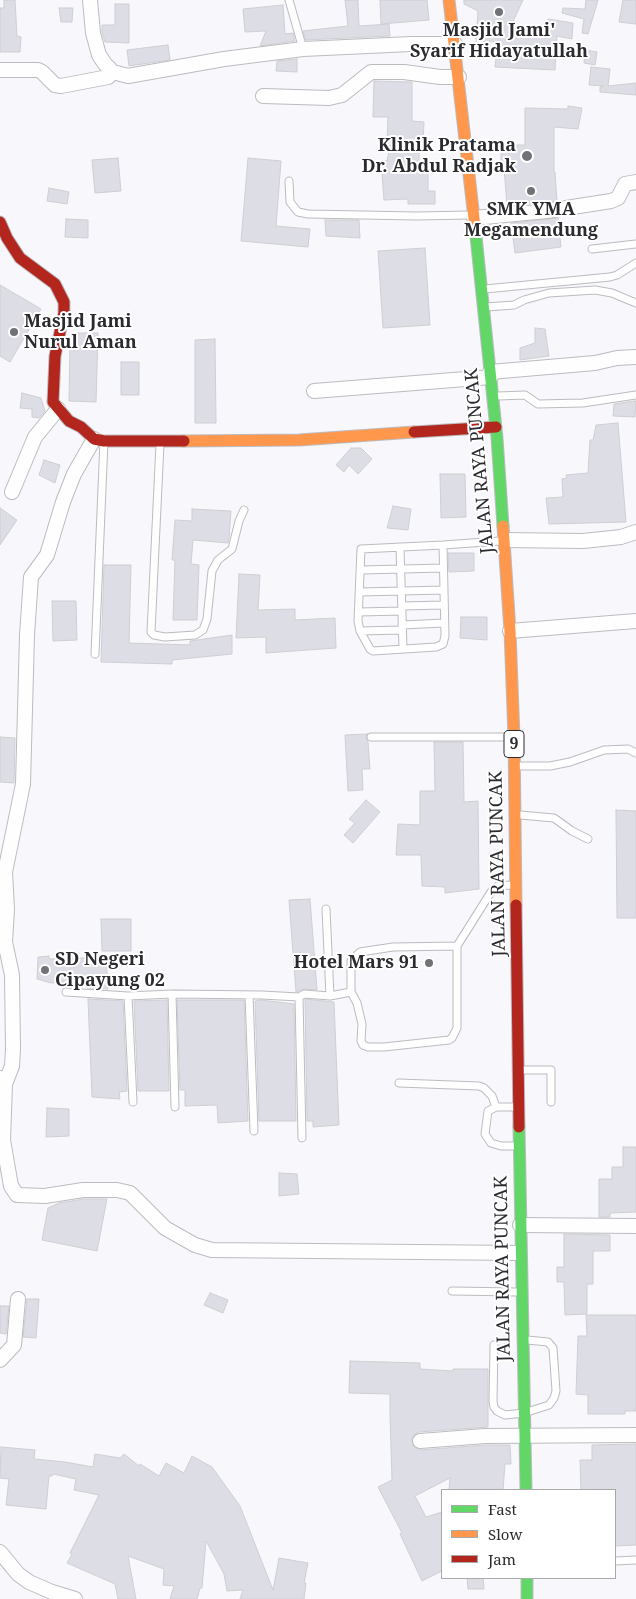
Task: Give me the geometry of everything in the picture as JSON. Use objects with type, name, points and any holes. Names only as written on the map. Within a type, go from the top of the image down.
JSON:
[{"type":"main road","name":"JALAN RAYA PUNCAK","points":[[449,0],[491,374],[505,540],[510,631],[514,737],[520,1253],[526,1489]]},
{"type":"main road","points":[[0,222],[7,238],[20,258],[55,284],[64,302],[63,320],[56,356],[53,402],[69,421],[99,440],[299,440],[496,428]]},
{"type":"main road","points":[[527,1579],[527,1599]]},
{"type":"street","points":[[90,0],[93,33],[99,54],[113,72],[128,76],[224,59],[303,50],[411,44],[455,44]]},
{"type":"street","points":[[0,70],[38,70],[55,85],[61,86],[108,77],[113,72]]},
{"type":"street","points":[[262,96],[329,98],[342,95],[371,72],[404,72],[440,77],[459,77]]},
{"type":"street","points":[[474,216],[547,211],[611,201],[618,198],[625,184],[636,182]]},
{"type":"street","points":[[314,392],[595,363],[617,358],[636,357]]},
{"type":"street","points":[[12,492],[35,437],[58,409]]},
{"type":"street","points":[[99,440],[74,474],[62,502],[47,555],[31,577],[27,635],[23,784],[5,872],[7,909],[5,942],[12,974],[13,1049],[12,1066],[3,1081],[3,1140],[11,1186],[17,1195],[45,1196],[83,1190],[117,1190],[130,1193],[165,1228],[195,1246],[212,1250],[520,1253]]},
{"type":"street","points":[[505,540],[583,541],[621,537],[636,532]]},
{"type":"street","points":[[510,631],[636,621]]},
{"type":"street","points":[[520,1225],[636,1226]]},
{"type":"street","points":[[0,1360],[14,1345],[18,1299]]},
{"type":"street","points":[[420,1440],[485,1436],[636,1435]]},
{"type":"street","points":[[0,1552],[18,1574],[29,1582],[75,1599]]},
{"type":"lane","points":[[288,0],[303,50]]},
{"type":"lane","points":[[289,182],[290,202],[298,212],[308,214],[474,216]]},
{"type":"lane","points":[[592,249],[636,244]]},
{"type":"lane","points":[[482,290],[610,277],[636,264]]},
{"type":"lane","points":[[483,307],[514,305],[549,293],[595,290],[612,293],[636,304]]},
{"type":"lane","points":[[493,397],[525,395],[538,404],[583,402],[636,395]]},
{"type":"lane","points":[[95,654],[99,440]]},
{"type":"lane","points":[[160,441],[150,632],[154,635],[165,637],[194,635],[203,630],[207,619],[212,571],[218,560],[232,549],[238,521],[244,510]]},
{"type":"lane","points":[[443,545],[444,642],[436,647],[374,651],[360,631],[358,622],[361,549],[505,540]]},
{"type":"lane","points":[[400,547],[403,649]]},
{"type":"lane","points":[[361,570],[444,568]]},
{"type":"lane","points":[[360,592],[443,590]]},
{"type":"lane","points":[[359,612],[443,605]]},
{"type":"lane","points":[[360,631],[444,623]]},
{"type":"lane","points":[[372,738],[514,737]]},
{"type":"lane","points":[[514,766],[550,766],[570,762],[604,750],[628,749],[636,753]]},
{"type":"lane","points":[[515,815],[554,818],[572,831],[588,839]]},
{"type":"lane","points":[[457,946],[409,946],[360,952],[351,961],[351,992],[357,1003],[362,1024],[361,1041],[363,1045],[368,1047],[384,1047],[449,1040],[452,1038],[457,1028],[457,946],[491,892],[498,886],[515,884]]},
{"type":"lane","points":[[326,909],[330,996]]},
{"type":"lane","points":[[66,992],[128,996],[172,994],[299,997],[304,994],[330,996],[351,992]]},
{"type":"lane","points":[[172,994],[175,1107]]},
{"type":"lane","points":[[249,995],[254,1131]]},
{"type":"lane","points":[[128,996],[133,1102]]},
{"type":"lane","points":[[299,997],[302,1138]]},
{"type":"lane","points":[[519,1070],[551,1070],[551,1102]]},
{"type":"lane","points":[[399,1083],[479,1086],[488,1091],[496,1106]]},
{"type":"lane","points":[[519,1107],[496,1106],[488,1110],[485,1134],[490,1143],[501,1146],[519,1146]]},
{"type":"lane","points":[[452,1290],[521,1292]]},
{"type":"lane","points":[[494,1345],[494,1407],[497,1412],[505,1415],[524,1413],[549,1405],[554,1398],[556,1390],[553,1348],[548,1342],[522,1340]]},
{"type":"lane","points":[[616,1561],[636,1560]]},
{"type":"building","points":[[4,0],[15,0],[17,36],[21,37],[20,52],[0,52],[0,8],[4,8]]},
{"type":"building","points":[[345,0],[358,0],[359,26],[389,24],[390,36],[306,40],[303,31],[348,26]]},
{"type":"building","points":[[380,0],[427,0],[429,20],[381,24]]},
{"type":"building","points":[[464,0],[523,0],[510,28],[545,33],[548,19],[573,23],[572,39],[557,36],[555,70],[495,67],[498,42],[476,41],[478,11],[464,4]]},
{"type":"building","points":[[586,0],[598,0],[588,34],[582,33],[584,19],[562,13],[563,8],[585,9]]},
{"type":"building","points":[[623,0],[636,0],[636,24],[619,22]]},
{"type":"building","points":[[115,4],[129,4],[129,43],[105,42],[102,25],[115,25]]},
{"type":"building","points":[[283,5],[285,34],[293,33],[295,41],[260,46],[266,31],[245,32],[243,9]]},
{"type":"building","points":[[59,8],[73,8],[72,22],[61,22]]},
{"type":"building","points":[[168,45],[170,60],[129,66],[127,50]]},
{"type":"building","points":[[585,50],[597,52],[595,65],[584,63]]},
{"type":"building","points":[[297,59],[297,72],[276,71],[277,61]]},
{"type":"building","points":[[591,67],[610,69],[608,86],[636,83],[636,95],[600,92],[600,87],[604,86],[589,85]]},
{"type":"building","points":[[374,81],[412,82],[412,121],[424,122],[423,143],[419,143],[419,163],[428,163],[428,191],[435,191],[435,204],[408,204],[408,199],[384,200],[381,161],[387,161],[391,141],[387,141],[388,117],[373,117]]},
{"type":"building","points":[[568,106],[582,108],[578,129],[554,127],[554,172],[557,201],[507,206],[504,168],[501,168],[501,145],[525,145],[525,108],[568,109]]},
{"type":"building","points":[[118,158],[121,191],[95,193],[92,160]]},
{"type":"building","points":[[248,158],[281,161],[276,226],[310,229],[308,247],[241,241]]},
{"type":"building","points":[[49,188],[69,192],[67,204],[47,201]]},
{"type":"building","points":[[558,218],[561,247],[515,253],[511,223]]},
{"type":"building","points":[[66,219],[88,220],[88,238],[65,237]]},
{"type":"building","points":[[325,220],[359,220],[360,238],[326,236]]},
{"type":"building","points":[[425,248],[430,325],[383,328],[378,251]]},
{"type":"building","name":"Masjid Jami Nurul Aman","points":[[0,285],[41,309],[10,362],[0,356]]},
{"type":"building","points":[[535,328],[545,329],[549,356],[520,360],[520,348],[535,343]]},
{"type":"building","points":[[72,333],[98,333],[96,402],[69,401],[70,341]]},
{"type":"building","points":[[215,339],[216,423],[195,423],[195,340]]},
{"type":"building","points":[[121,362],[139,362],[139,395],[121,395]]},
{"type":"building","points":[[22,393],[41,398],[45,411],[39,418],[32,417],[32,409],[20,408]]},
{"type":"building","points":[[636,401],[635,417],[613,416],[614,404]]},
{"type":"building","points":[[618,423],[626,522],[549,524],[546,498],[563,497],[562,479],[567,478],[566,475],[588,473],[590,440],[593,440],[596,425]]},
{"type":"building","points":[[351,448],[361,448],[372,459],[358,474],[349,465],[344,472],[336,465]]},
{"type":"building","points":[[44,460],[60,465],[55,483],[39,475]]},
{"type":"building","points":[[440,474],[465,474],[466,517],[441,518]]},
{"type":"building","points":[[393,506],[411,509],[408,530],[387,528]]},
{"type":"building","points":[[0,508],[17,520],[0,545]]},
{"type":"building","points":[[192,509],[231,511],[229,538],[228,543],[193,540],[191,564],[199,565],[197,620],[173,620],[175,560],[172,560],[175,520],[192,521]]},
{"type":"building","points":[[448,553],[474,553],[474,571],[449,572]]},
{"type":"building","points":[[104,565],[131,565],[129,643],[190,645],[190,641],[232,635],[232,654],[172,660],[172,664],[101,662]]},
{"type":"building","points":[[239,574],[260,575],[258,610],[295,609],[295,620],[335,618],[336,648],[266,653],[266,637],[236,638]]},
{"type":"building","points":[[52,601],[76,601],[77,640],[53,641]]},
{"type":"building","points":[[461,617],[487,617],[487,640],[460,638]]},
{"type":"building","points":[[367,734],[370,769],[362,769],[363,790],[348,791],[345,735]]},
{"type":"building","points":[[0,737],[15,738],[14,783],[0,782]]},
{"type":"building","points":[[434,742],[463,742],[464,802],[478,801],[479,889],[445,893],[445,887],[422,886],[421,855],[396,855],[398,824],[420,825],[420,791],[435,791]]},
{"type":"building","points":[[366,800],[380,812],[353,843],[344,835],[355,823],[349,819]]},
{"type":"building","points":[[616,810],[636,811],[636,918],[617,918]]},
{"type":"building","points":[[310,899],[317,990],[304,989],[296,992],[289,900]]},
{"type":"building","points":[[101,919],[131,919],[131,951],[102,951]]},
{"type":"building","points":[[49,956],[49,959],[106,957],[108,989],[87,988],[87,981],[51,983],[37,979],[38,957]]},
{"type":"building","points":[[88,999],[123,1001],[127,1091],[119,1092],[120,1099],[92,1097]]},
{"type":"building","points":[[305,999],[334,1002],[339,1125],[313,1127],[313,1121],[307,1121]]},
{"type":"building","points":[[167,1000],[169,1091],[138,1091],[134,1001]]},
{"type":"building","points":[[177,1000],[244,1000],[248,1121],[218,1123],[217,1105],[185,1106],[185,1090],[180,1090]]},
{"type":"building","points":[[255,1001],[294,1004],[296,1121],[259,1121]]},
{"type":"building","points":[[47,1108],[69,1109],[69,1136],[46,1137]]},
{"type":"building","points":[[623,1147],[636,1147],[636,1212],[610,1213],[610,1217],[599,1217],[599,1179],[612,1179],[612,1167],[623,1167]]},
{"type":"building","points":[[279,1173],[297,1174],[299,1194],[279,1196]]},
{"type":"building","points":[[84,1199],[107,1199],[97,1251],[42,1240],[48,1208],[59,1203]]},
{"type":"building","points":[[564,1234],[610,1235],[610,1251],[593,1251],[593,1284],[587,1284],[587,1314],[565,1315],[564,1282],[557,1282],[557,1267],[564,1267]]},
{"type":"building","points":[[210,1293],[228,1300],[223,1313],[204,1305]]},
{"type":"building","points":[[27,1299],[39,1299],[36,1338],[23,1337]]},
{"type":"building","points":[[0,1306],[9,1306],[6,1334],[0,1333]]},
{"type":"building","points":[[586,1315],[636,1315],[636,1411],[625,1411],[625,1414],[588,1414],[588,1395],[576,1394],[578,1336],[587,1336]]},
{"type":"building","points":[[350,1361],[420,1363],[420,1369],[453,1371],[453,1369],[488,1369],[488,1427],[419,1432],[412,1438],[413,1446],[420,1450],[510,1445],[511,1464],[505,1464],[503,1489],[449,1489],[450,1478],[415,1496],[426,1517],[441,1512],[441,1572],[422,1581],[400,1534],[402,1533],[378,1487],[392,1480],[390,1394],[349,1393]]},
{"type":"building","points":[[636,1444],[636,1545],[616,1546],[616,1489],[581,1489],[580,1460],[592,1460],[592,1445]]},
{"type":"building","points":[[1,1447],[35,1450],[34,1459],[93,1467],[95,1454],[120,1458],[124,1454],[139,1466],[140,1464],[159,1476],[166,1463],[184,1473],[192,1456],[212,1467],[240,1506],[273,1590],[279,1558],[308,1563],[304,1583],[306,1583],[304,1599],[240,1599],[243,1590],[227,1591],[224,1574],[206,1541],[202,1588],[200,1588],[197,1599],[170,1599],[174,1586],[163,1585],[164,1569],[128,1556],[136,1599],[118,1599],[115,1584],[67,1563],[72,1554],[70,1553],[99,1495],[74,1490],[76,1479],[53,1474],[49,1476],[46,1509],[6,1505],[9,1479],[0,1478]]},
{"type":"building","points":[[467,1579],[483,1579],[484,1589],[468,1589]]},
{"type":"traffic: fast","points":[[475,227],[497,438],[503,526]]},
{"type":"traffic: fast","points":[[519,1127],[526,1489]]},
{"type":"traffic: fast","points":[[527,1579],[527,1599]]},
{"type":"traffic: slow","points":[[449,0],[475,227]]},
{"type":"traffic: slow","points":[[184,441],[299,440],[414,432]]},
{"type":"traffic: slow","points":[[503,526],[510,631],[514,737],[516,905]]},
{"type":"traffic: jam","points":[[0,222],[7,238],[20,258],[55,284],[64,302],[64,313],[55,356],[53,402],[69,421],[81,427],[94,439],[104,441],[184,441]]},
{"type":"traffic: jam","points":[[414,432],[496,427]]},
{"type":"traffic: jam","points":[[516,905],[519,1127]]},
{"type":"place","name":"Masjid Jami' Syarif Hidayatullah","points":[[499,12]]},
{"type":"place","name":"Klinik Pratama Dr. Abdul Radjak","points":[[527,156]]},
{"type":"place","name":"SMK YMA Megamendung","points":[[531,191]]},
{"type":"place","name":"Masjid Jami Nurul Aman","points":[[14,332]]},
{"type":"place","name":"Hotel Mars 91","points":[[429,963]]},
{"type":"place","name":"SD Negeri Cipayung 02","points":[[45,970]]}]
